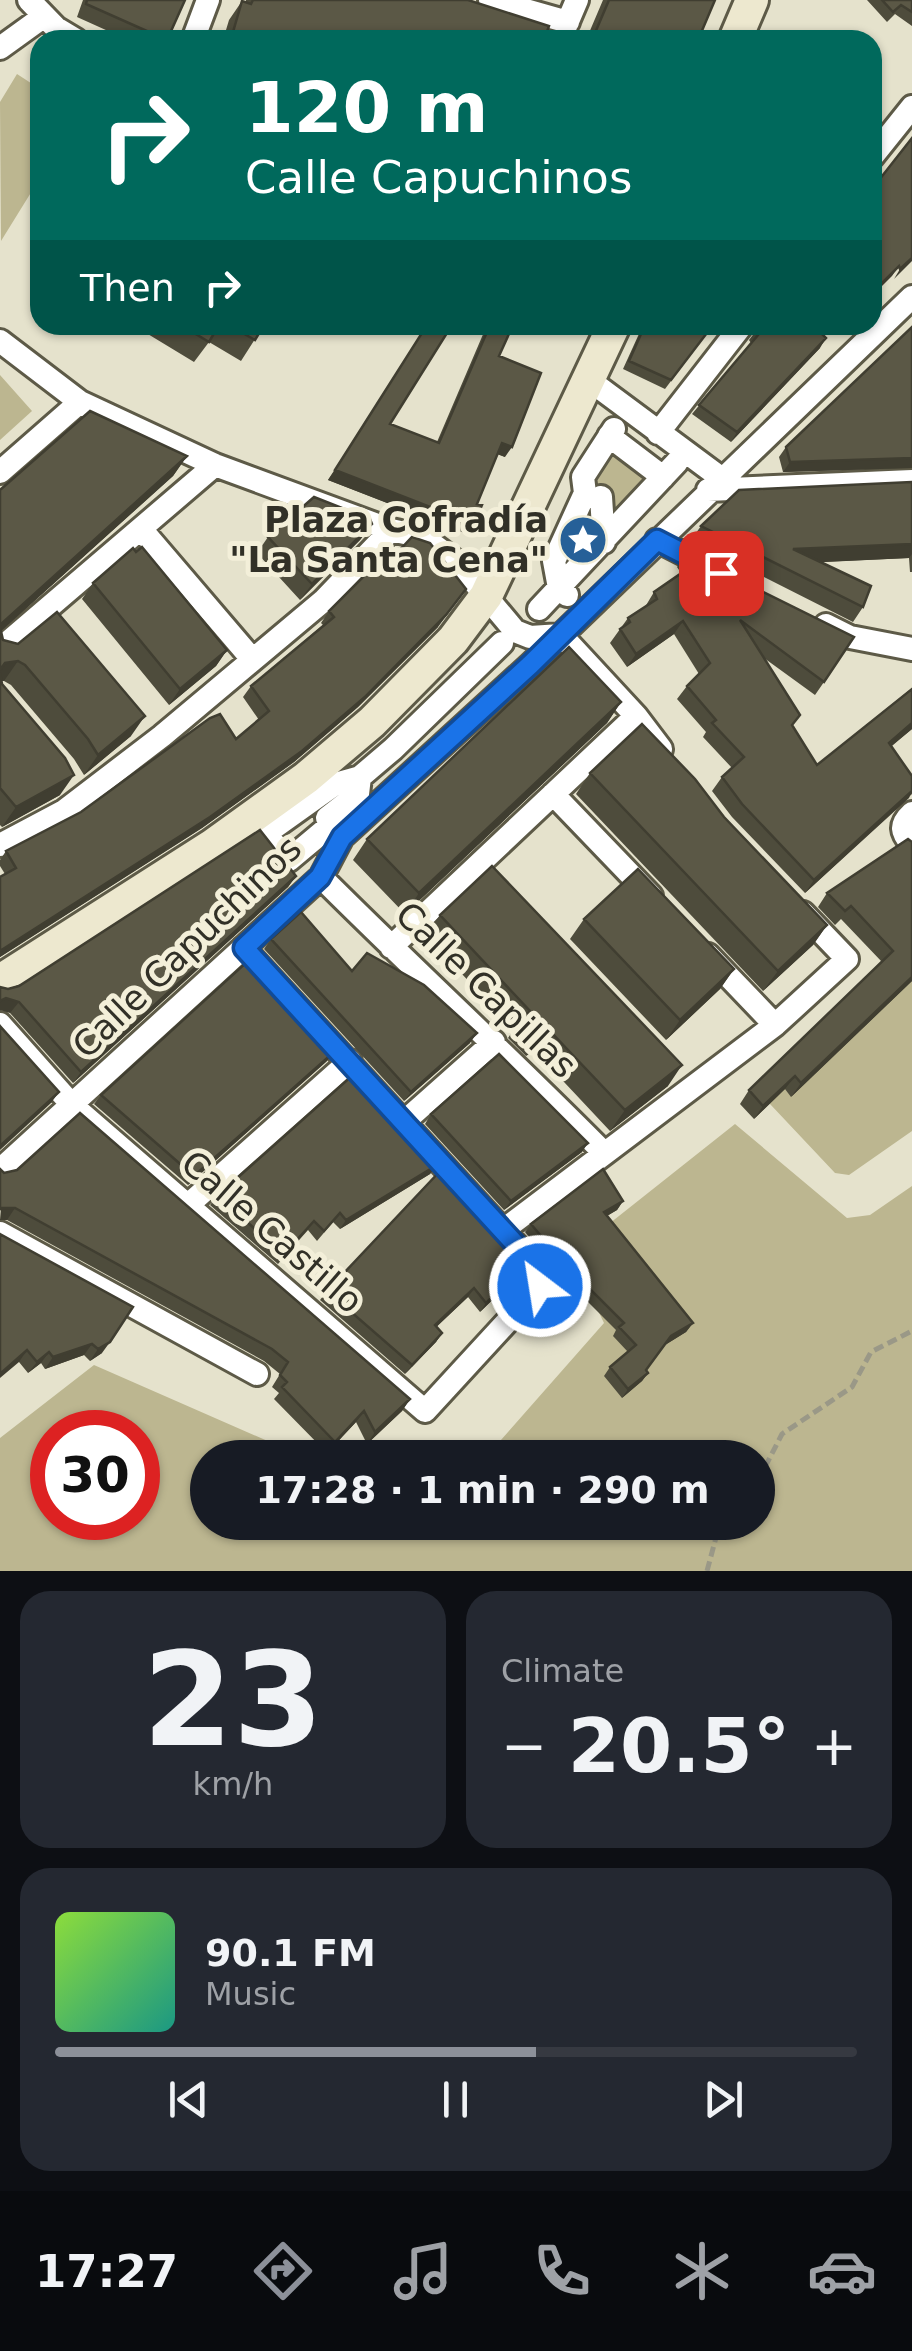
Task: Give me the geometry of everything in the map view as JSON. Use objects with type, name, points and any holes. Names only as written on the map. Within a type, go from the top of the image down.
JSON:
[{"type":"street","points":[[197,30],[208,0]]},
{"type":"street","points":[[490,0],[568,21]]},
{"type":"street","points":[[739,30],[752,0]]},
{"type":"street","points":[[0,48],[36,8],[64,30]]},
{"type":"street","points":[[882,144],[912,107]]},
{"type":"street","name":"Calle Capuchinos","points":[[882,325],[912,297]]},
{"type":"street","points":[[0,981],[213,845],[306,778],[372,722],[453,640],[486,596],[609,335]]},
{"type":"street","points":[[658,432],[734,335]]},
{"type":"street","name":"Calle Capuchinos","points":[[0,1170],[320,877],[342,837],[560,635],[872,335]]},
{"type":"street","points":[[0,341],[80,402],[215,465],[391,530],[423,537],[438,546],[515,631],[530,637],[560,635],[636,716],[678,772]]},
{"type":"street","points":[[589,380],[658,432],[714,484],[912,481]]},
{"type":"street","points":[[0,472],[80,402]]},
{"type":"street","points":[[539,609],[567,595],[636,500],[670,470],[633,460],[612,432],[583,477],[585,493],[550,550],[567,595]]},
{"type":"street","points":[[0,649],[56,614],[141,529],[215,465]]},
{"type":"street","points":[[601,497],[604,542]]},
{"type":"street","points":[[141,529],[252,659]]},
{"type":"street","points":[[0,844],[64,811],[75,790],[252,659],[324,600],[391,530]]},
{"type":"street","points":[[657,540],[727,576]]},
{"type":"street","points":[[797,611],[850,637],[912,649]]},
{"type":"street","points":[[315,828],[262,831],[289,860],[315,828],[358,794],[360,777],[496,648],[511,672]]},
{"type":"street","points":[[391,948],[485,872],[554,794],[636,716]]},
{"type":"street","points":[[554,794],[671,916]]},
{"type":"street","points":[[912,813],[902,824],[912,845]]},
{"type":"street","name":"Calle Capillas","points":[[320,877],[604,1153]]},
{"type":"street","points":[[244,948],[502,1231],[604,1153],[686,1083],[775,1026],[847,959],[784,893]]},
{"type":"street","points":[[697,944],[775,1026]]},
{"type":"street","name":"Calle Castillo","points":[[0,1024],[73,1106],[425,1411],[540,1286],[539,1270],[502,1231]]},
{"type":"street","points":[[405,1121],[494,1042]]},
{"type":"street","points":[[187,1206],[350,1060]]},
{"type":"street","points":[[0,1233],[258,1374]]},
{"type":"path","points":[[775,1448],[782,1434],[852,1387],[870,1352],[912,1331]]},
{"type":"path","points":[[707,1571],[715,1540]]},
{"type":"shaded area","points":[[17,74],[30,82],[30,194],[1,241],[0,102]]},
{"type":"shaded area","points":[[0,375],[32,411],[0,440]]},
{"type":"shaded area","points":[[614,449],[649,481],[617,515],[583,477]]},
{"type":"shaded area","points":[[912,967],[912,1131],[849,1175],[835,1173],[755,1088]]},
{"type":"shaded area","points":[[735,1124],[847,1218],[870,1215],[912,1186],[912,1571],[0,1571],[0,1438],[30,1415],[30,1540],[160,1540],[160,1410],[36,1410],[94,1365],[265,1440],[190,1440],[190,1540],[775,1540],[775,1440],[501,1440],[604,1323],[571,1254]]},
{"type":"building","points":[[87,0],[185,0],[172,30],[144,30],[86,4]]},
{"type":"building","points":[[253,0],[468,0],[549,26],[548,30],[234,30],[242,1],[251,4]]},
{"type":"building","points":[[609,0],[715,0],[702,30],[596,30]]},
{"type":"building","points":[[882,0],[912,0],[912,12],[901,5],[893,12]]},
{"type":"building","points":[[912,138],[912,258],[882,283],[882,176]]},
{"type":"building","points":[[912,327],[912,458],[790,462],[786,447]]},
{"type":"building","points":[[421,335],[446,335],[390,424],[439,443],[486,335],[508,335],[499,356],[541,373],[512,447],[502,443],[477,504],[482,505],[474,524],[335,470]]},
{"type":"building","points":[[641,335],[705,335],[671,380],[629,361]]},
{"type":"building","points":[[758,335],[826,338],[737,432],[699,405]]},
{"type":"building","points":[[90,411],[187,456],[0,625],[0,490]]},
{"type":"building","points":[[912,482],[912,544],[793,549],[871,586],[863,607],[701,526],[739,490]]},
{"type":"building","points":[[314,497],[370,519],[372,524],[312,584],[268,537]]},
{"type":"building","points":[[412,537],[430,543],[466,589],[446,615],[366,696],[302,751],[210,817],[0,951],[0,877],[16,868],[6,851],[81,812],[210,718],[220,714],[236,739],[269,711],[251,686],[334,617],[329,611],[378,562],[380,571]]},
{"type":"building","points":[[142,547],[227,650],[180,689],[93,583],[133,548],[136,552]]},
{"type":"building","points":[[687,554],[854,637],[824,682],[740,620],[800,715],[792,725],[817,765],[912,689],[912,723],[889,743],[912,776],[912,791],[814,880],[742,804],[722,777],[744,757],[712,723],[716,720],[687,686],[710,663],[683,621],[636,654],[620,629],[630,622],[628,618],[657,599],[654,592],[693,565]]},
{"type":"building","points":[[57,612],[145,716],[98,755],[25,665],[18,661],[5,663],[0,670],[0,627],[3,640],[18,644]]},
{"type":"building","points":[[569,647],[621,702],[419,893],[367,839]]},
{"type":"building","points":[[0,673],[2,684],[65,758],[74,775],[16,807],[0,788]]},
{"type":"building","points":[[642,724],[827,925],[778,971],[590,773]]},
{"type":"building","points":[[260,830],[296,876],[81,1072],[19,1002],[6,998],[0,1001],[0,987],[19,986]]},
{"type":"building","points":[[908,839],[912,842],[912,977],[801,1083],[795,1076],[763,1106],[749,1090],[893,951],[851,906],[845,911],[827,893]]},
{"type":"building","points":[[492,866],[682,1065],[625,1110],[548,1029],[541,1035],[523,1018],[530,1011],[440,915]]},
{"type":"building","points":[[638,869],[734,969],[680,1020],[584,919]]},
{"type":"building","points":[[301,912],[352,971],[367,953],[424,985],[477,1033],[411,1092],[271,939]]},
{"type":"building","points":[[249,960],[334,1052],[194,1176],[101,1095]]},
{"type":"building","points":[[0,1026],[59,1092],[0,1146]]},
{"type":"building","points":[[499,1054],[588,1143],[511,1201],[431,1114]]},
{"type":"building","points":[[354,1074],[437,1165],[346,1220],[340,1213],[324,1231],[314,1221],[284,1254],[217,1196]]},
{"type":"building","points":[[80,1113],[410,1399],[375,1432],[364,1411],[333,1440],[282,1387],[287,1382],[280,1375],[288,1362],[272,1349],[15,1208],[0,1210],[0,1169],[4,1173],[17,1170]]},
{"type":"building","points":[[442,1169],[527,1263],[486,1303],[474,1288],[435,1325],[442,1333],[412,1365],[327,1291]]},
{"type":"building","points":[[603,1169],[623,1201],[604,1212],[693,1323],[671,1336],[646,1370],[648,1373],[628,1389],[610,1367],[636,1345],[619,1327],[624,1323],[531,1224]]},
{"type":"building","points":[[0,1234],[133,1307],[110,1342],[98,1349],[92,1344],[53,1357],[49,1352],[37,1362],[27,1350],[0,1374]]},
{"type":"place","name":"Plaza Cofradía \"La Santa Cena\"","points":[[583,540]]},
{"type":"route","points":[[540,1286],[539,1270],[244,948],[320,877],[342,837],[530,665],[657,540],[721,573]]}]
